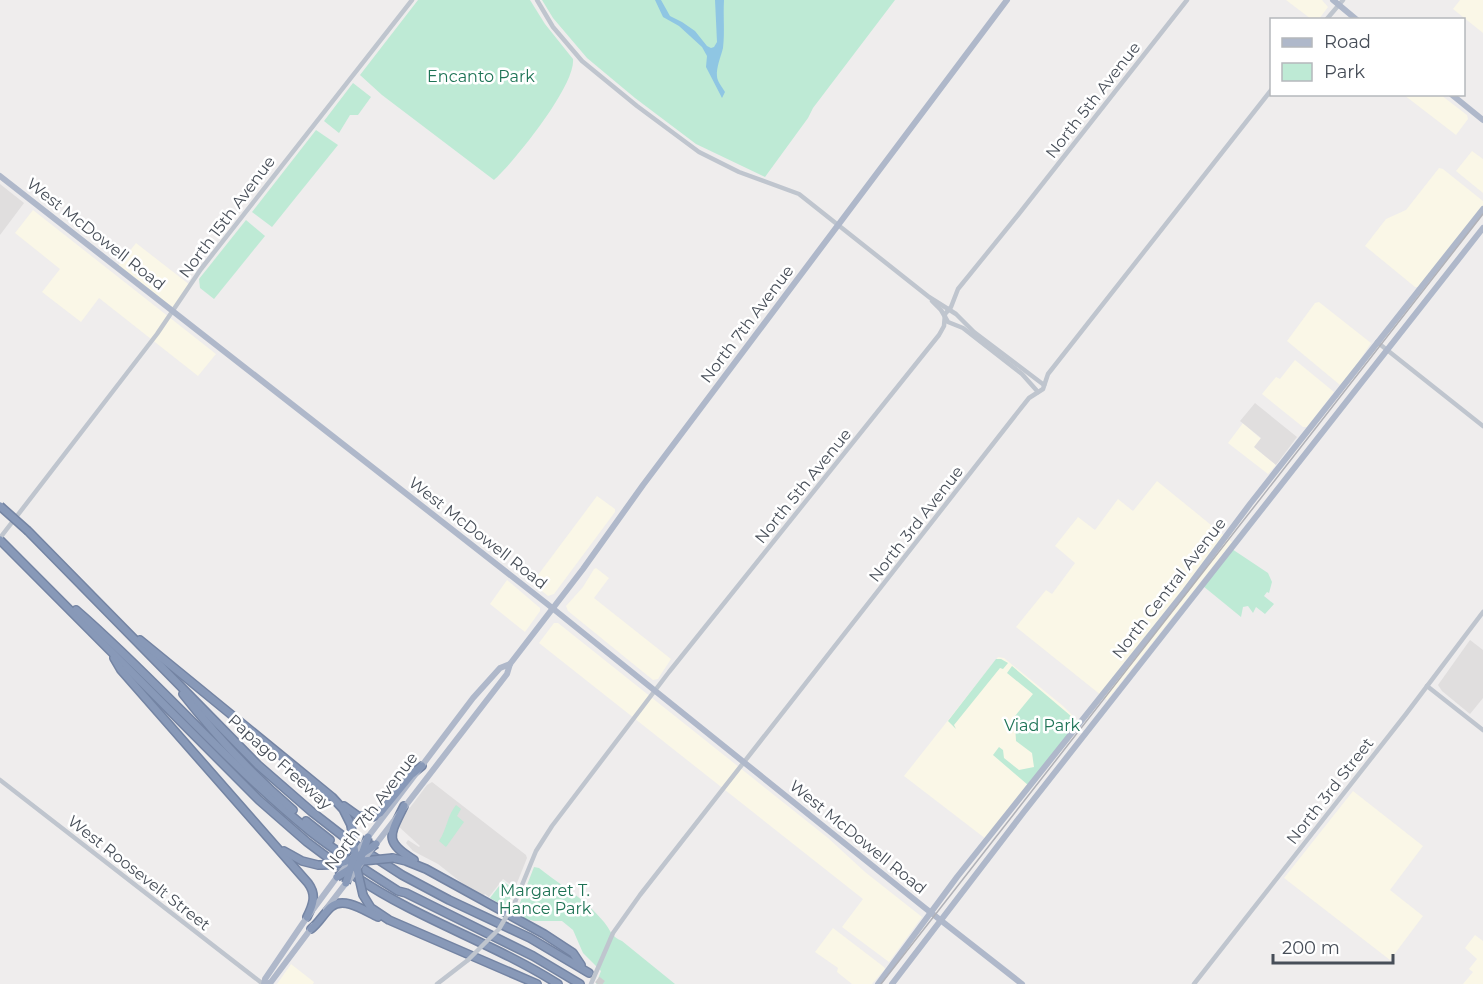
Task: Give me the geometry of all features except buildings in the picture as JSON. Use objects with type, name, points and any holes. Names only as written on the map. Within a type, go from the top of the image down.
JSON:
[{"type":"highway","name":"Papago Freeway","points":[[0,506],[28,531],[266,772],[348,840],[426,888],[530,938],[587,971],[573,953],[558,942],[426,869]]},
{"type":"highway","points":[[0,539],[283,807],[343,855],[398,891],[541,960],[580,984]]},
{"type":"highway","points":[[41,579],[259,800],[325,856],[374,889],[422,916],[517,961],[558,984]]},
{"type":"highway","points":[[114,617],[358,816],[373,817],[380,813],[411,775],[422,766]]},
{"type":"highway","points":[[108,648],[121,670],[313,890],[313,903],[307,917]]},
{"type":"highway","points":[[161,666],[209,727],[270,790],[343,850],[406,893]]},
{"type":"highway","points":[[332,797],[343,809],[351,825],[363,895],[374,911],[389,920]]},
{"type":"highway","points":[[404,806],[394,826],[393,840],[398,850],[426,869]]},
{"type":"highway","points":[[267,835],[292,856],[318,865],[393,858],[426,869]]},
{"type":"highway","points":[[346,883],[368,837]]},
{"type":"highway","points":[[337,876],[376,844]]},
{"type":"highway","points":[[311,929],[332,906],[346,903],[537,984]]},
{"type":"main road","name":"North 7th Avenue","points":[[376,844],[507,674],[510,664],[1006,0]]},
{"type":"main road","points":[[1338,2],[1355,18]]},
{"type":"main road","points":[[1453,96],[1483,120]]},
{"type":"main road","name":"West McDowell Road","points":[[0,176],[553,609],[1022,984]]},
{"type":"main road","name":"North Central Avenue","points":[[878,984],[1039,793],[1215,572],[1483,209]]},
{"type":"main road","name":"North Central Avenue","points":[[892,984],[936,917],[1058,752],[1189,586],[1250,504],[1483,228]]},
{"type":"main road","name":"North 7th Avenue","points":[[368,837],[483,686],[500,668],[510,664]]},
{"type":"main road","points":[[1039,793],[1037,791],[1038,781],[1058,752]]},
{"type":"main road","name":"North 7th Avenue","points":[[264,984],[265,979],[337,876]]},
{"type":"main road","name":"North 7th Avenue","points":[[264,984],[271,982],[346,883]]},
{"type":"street","name":"North 15th Avenue","points":[[0,539],[173,312],[201,269],[412,0]]},
{"type":"street","points":[[537,0],[553,27],[582,61],[690,146],[739,172],[799,194],[929,297],[956,314],[974,332],[1044,385]]},
{"type":"street","name":"North 5th Avenue","points":[[437,984],[468,960],[493,936],[515,902],[536,851],[545,836],[655,691],[939,335],[958,289],[1187,0]]},
{"type":"street","points":[[1327,18],[1338,2]]},
{"type":"street","name":"North 3rd Avenue","points":[[591,984],[608,943],[619,924],[1026,401],[1043,389],[1048,374],[1270,92]]},
{"type":"street","points":[[929,297],[948,322],[960,326],[1014,368],[1038,392]]},
{"type":"street","points":[[939,303],[946,303],[954,298]]},
{"type":"street","points":[[1382,346],[1483,426]]},
{"type":"street","name":"North 3rd Street","points":[[1194,984],[1483,612]]},
{"type":"street","points":[[1427,686],[1483,730]]},
{"type":"street","name":"West Roosevelt Street","points":[[0,780],[264,984]]},
{"type":"shaded area","points":[[1286,0],[1322,0],[1328,7],[1320,18],[1310,18]]},
{"type":"shaded area","points":[[1460,0],[1483,0],[1483,33],[1465,18],[1453,9]]},
{"type":"shaded area","points":[[1405,96],[1442,96],[1467,115],[1468,119],[1456,135]]},
{"type":"shaded area","points":[[1472,151],[1483,159],[1483,193],[1456,171]]},
{"type":"shaded area","points":[[1439,168],[1483,201],[1483,206],[1419,287],[1415,287],[1365,246],[1386,219],[1406,210]]},
{"type":"shaded area","points":[[0,184],[24,203],[0,235]]},
{"type":"shaded area","points":[[33,210],[216,354],[198,376],[99,298],[81,322],[42,292],[60,269],[15,233]]},
{"type":"shaded area","points":[[136,243],[190,285],[173,312],[117,267]]},
{"type":"shaded area","points":[[1319,302],[1371,343],[1344,384],[1340,385],[1287,341],[1315,303]]},
{"type":"shaded area","points":[[1295,360],[1334,392],[1307,427],[1303,427],[1262,394],[1276,377],[1280,379]]},
{"type":"shaded area","points":[[1255,403],[1297,437],[1276,465],[1254,447],[1261,438],[1240,421]]},
{"type":"shaded area","points":[[1243,423],[1261,439],[1255,448],[1276,465],[1268,474],[1228,443]]},
{"type":"shaded area","points":[[1157,481],[1232,542],[1107,700],[1016,627],[1046,590],[1052,594],[1075,563],[1055,546],[1078,517],[1095,530],[1118,499],[1133,511]]},
{"type":"shaded area","points":[[597,496],[615,509],[615,512],[554,594],[548,596],[532,583]]},
{"type":"shaded area","points":[[596,568],[609,578],[594,598],[671,659],[658,679],[653,680],[568,611],[566,606]]},
{"type":"shaded area","points":[[507,580],[540,608],[525,632],[490,604]]},
{"type":"shaded area","points":[[554,623],[558,623],[828,838],[865,872],[922,917],[889,962],[842,927],[863,899],[539,643]]},
{"type":"shaded area","points":[[1470,640],[1483,650],[1483,698],[1470,714],[1438,685]]},
{"type":"shaded area","points":[[998,657],[1004,658],[1077,720],[986,839],[904,776]]},
{"type":"shaded area","points":[[432,782],[526,855],[527,858],[515,888],[503,879],[489,897],[485,894],[483,896],[438,864],[413,851],[406,843],[408,840],[420,846],[398,826],[399,822],[427,785]]},
{"type":"shaded area","points":[[1353,791],[1423,846],[1390,890],[1423,916],[1390,960],[1284,878]]},
{"type":"shaded area","points":[[833,928],[884,967],[885,969],[872,984],[852,984],[837,972],[838,968],[815,952]]},
{"type":"shaded area","points":[[1475,935],[1483,941],[1483,984],[1463,984],[1473,972],[1469,969],[1477,959],[1465,948]]},
{"type":"shaded area","points":[[291,964],[314,982],[313,984],[277,984]]},
{"type":"green space","name":"Encanto Park","points":[[418,0],[530,0],[545,24],[573,59],[565,86],[555,104],[529,141],[494,180],[382,95],[360,75]]},
{"type":"green space","points":[[542,0],[895,0],[813,108],[765,177],[696,144],[635,98],[587,58],[553,18]]},
{"type":"green space","points":[[353,83],[371,97],[358,115],[350,115],[339,133],[324,121]]},
{"type":"green space","points":[[316,130],[338,145],[272,227],[252,212]]},
{"type":"green space","points":[[246,220],[265,236],[214,299],[200,288],[199,279]]},
{"type":"green space","points":[[1232,549],[1268,573],[1272,582],[1269,593],[1267,592],[1264,596],[1274,604],[1265,614],[1256,607],[1253,613],[1248,606],[1243,607],[1241,617],[1203,586]]},
{"type":"green space","name":"Viad Park","points":[[996,659],[1008,663],[1003,669],[1000,668],[954,725],[956,729],[948,721]]},
{"type":"green space","name":"Viad Park","points":[[1012,666],[1078,722],[1028,785],[993,755],[999,747],[1003,750],[1004,758],[1019,770],[1034,767],[1032,753],[1016,741],[1015,724],[1011,721],[1033,694],[1007,673]]},
{"type":"green space","points":[[456,805],[461,809],[457,816],[464,822],[446,847],[439,841]]},
{"type":"green space","name":"Margaret T. Hance Park","points":[[534,867],[539,868],[581,899],[596,913],[615,937],[675,984],[596,984],[601,971],[583,953],[573,930],[562,921],[526,919],[490,898],[503,881],[515,890],[508,903],[518,908]]},
{"type":"water","points":[[655,0],[661,0],[670,16],[695,31],[711,48],[717,42],[715,0],[724,0],[723,48],[717,73],[725,92],[722,98],[706,67],[707,56],[702,47],[679,26],[663,17]]},
{"type":"tunnel","points":[[589,973],[603,984]]},
{"type":"tram line","points":[[881,984],[1483,214]]}]
